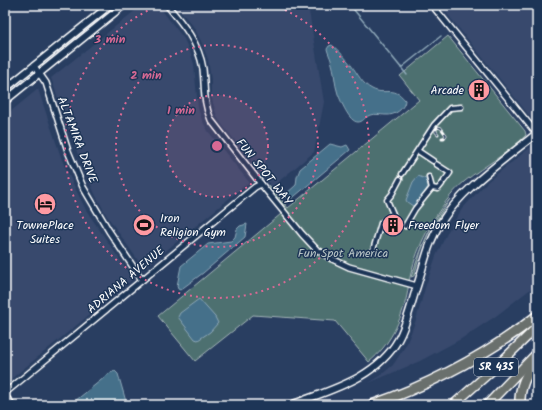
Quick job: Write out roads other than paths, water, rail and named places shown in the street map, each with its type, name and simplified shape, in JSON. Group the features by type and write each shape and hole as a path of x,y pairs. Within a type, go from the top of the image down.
{"highway":[{"path":"372,405 415,389 462,365 508,337 537,316"},
{"path":"520,405 523,382 537,360"}],"main road":[{"name":"SR 435","path":"453,405 492,371 537,328"},
{"name":"SR 435","path":"487,405 537,353"}],"street":[{"path":"5,89 110,5"},
{"path":"5,101 124,5"},
{"name":"FUN SPOT WAY","path":"167,5 192,37 198,50 203,69 206,109 210,120 309,242 325,255 349,267 417,286"},
{"path":"291,405 357,379 392,350 403,330 426,253 440,224 458,199 537,134 432,5"},
{"name":"ALTAMIRA DRIVE","path":"34,66 46,83 68,151 83,187 109,231 142,280"},
{"path":"402,174 418,151 431,128 450,108 461,107"},
{"path":"418,151 450,173 438,189 432,188"},
{"path":"429,177 432,188"},
{"path":"373,250 381,223 393,214 387,200 400,179"},
{"name":"ADRIANA AVENUE","path":"5,393 255,186 261,184"},
{"path":"405,226 415,209 432,188"},
{"path":"5,397 12,405"}],"waterway":[{"path":"350,5 407,75"},
{"path":"401,68 441,36"}],"railway":[{"path":"438,134 436,132 438,127 441,128 446,135 442,138"}],"place":[{"name":"Arcade","path":"479,90"},
{"name":"TownePlace Suites","path":"45,204"},
{"name":"Iron Religion Gym","path":"144,225"},
{"name":"Freedom Flyer","path":"393,225"}],"park label":[{"name":"Fun Spot America","path":"343,253"}]}
